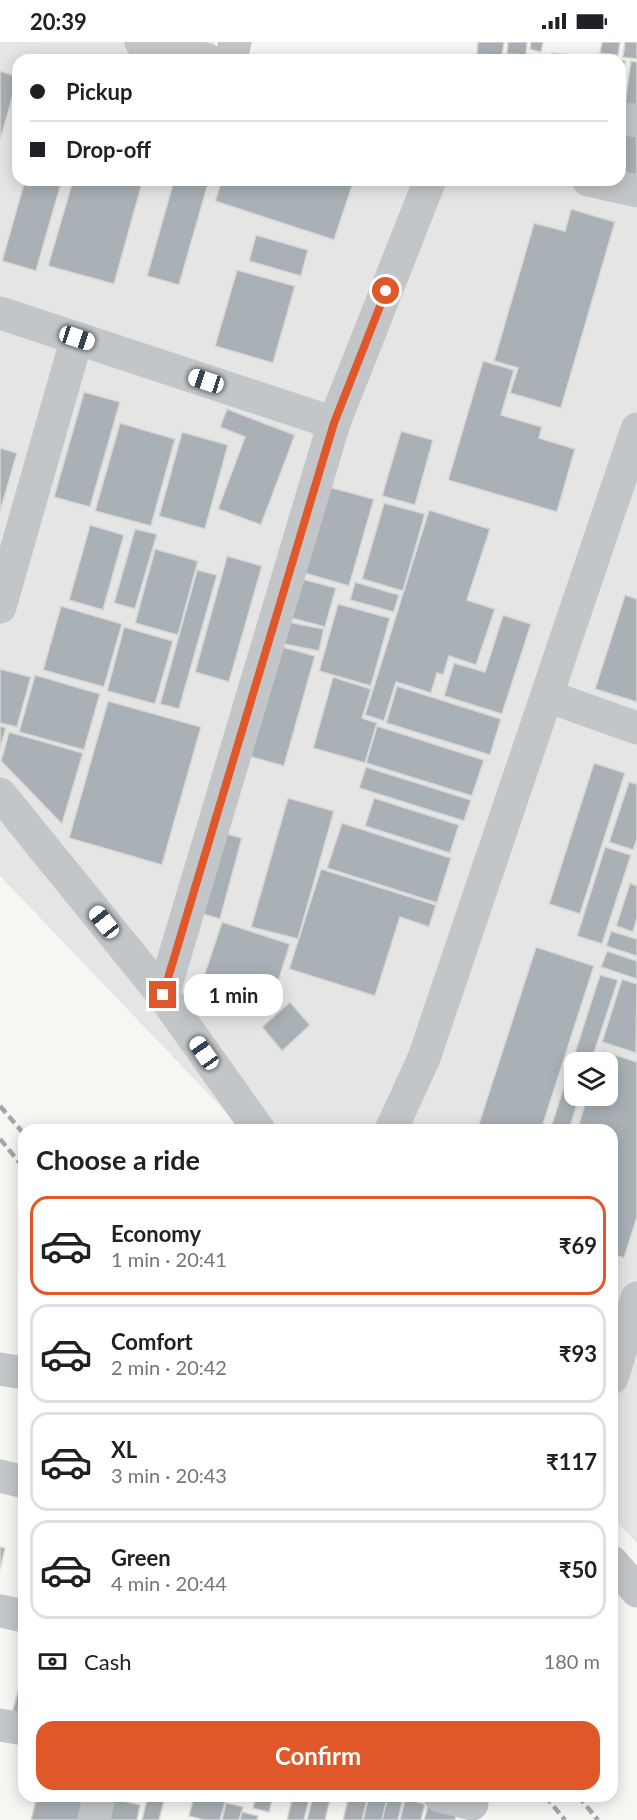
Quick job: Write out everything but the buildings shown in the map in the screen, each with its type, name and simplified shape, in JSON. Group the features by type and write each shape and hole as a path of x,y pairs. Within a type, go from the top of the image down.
{"street":[{"path":"141,42 186,54"},
{"path":"163,995 334,423 428,186"},
{"path":"615,186 637,191"},
{"path":"0,312 334,423"},
{"path":"0,607 77,338"},
{"path":"394,1124 424,1058 637,429"},
{"path":"547,696 637,728"},
{"path":"0,794 163,995 255,1124"},
{"path":"621,1377 637,1298"},
{"path":"0,1369 18,1372"},
{"path":"0,1476 18,1480"},
{"path":"618,1569 637,1591"},
{"path":"0,1611 18,1615"},
{"path":"0,1725 18,1728"},
{"path":"94,1820 98,1802"},
{"path":"463,1802 471,1804"}],"shaded area":[{"path":"0,42 215,42 212,54 12,54 12,186 586,186 637,199 637,1543 618,1523 618,1124 237,1124 0,876"}],"railway":[{"path":"0,1106 18,1127"},
{"path":"0,1139 18,1161"},
{"path":"550,1802 565,1820"},
{"path":"583,1802 598,1820"}],"route":[{"path":"163,995 334,423 386,291"}]}
